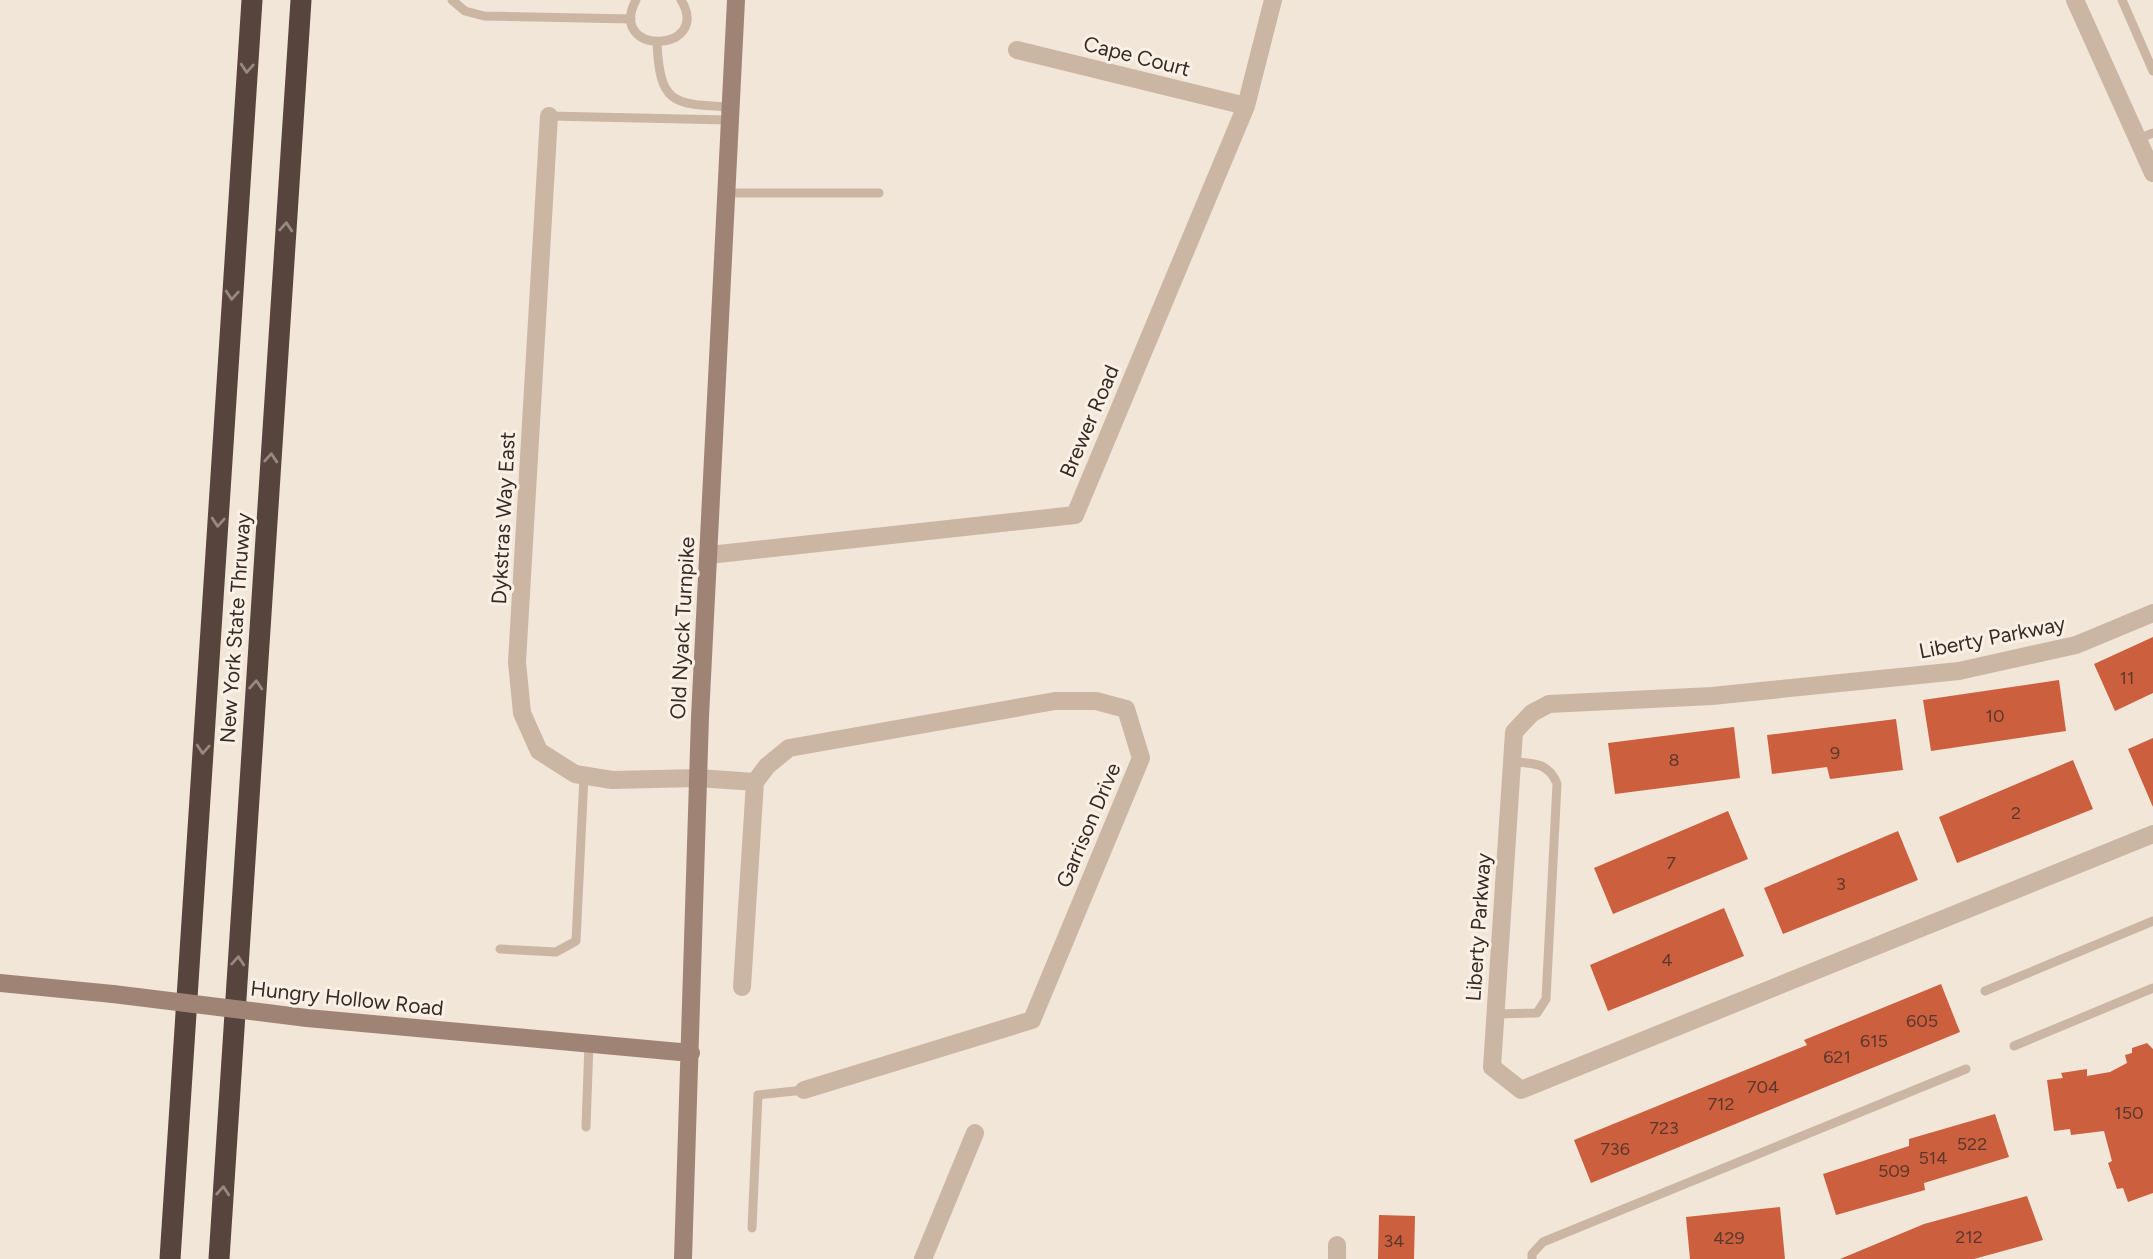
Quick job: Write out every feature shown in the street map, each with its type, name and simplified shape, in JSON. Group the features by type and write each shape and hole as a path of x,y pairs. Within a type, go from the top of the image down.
{"highway":[{"name":"New York State Thruway","path":"170,1259 252,0"},
{"name":"New York State Thruway","path":"219,1259 301,0"}],"street":[{"name":"Old Nyack Turnpike","path":"683,1259 698,778 736,0"},
{"name":"Brewer Road","path":"709,555 1075,515 1246,106 1273,0"},
{"path":"2076,0 2145,136 2153,173"},
{"name":"Cape Court","path":"1017,50 1246,106"},
{"name":"Dykstras Way East","path":"550,117 517,662 522,713 539,751 575,774 612,780 698,778"},
{"name":"Liberty Parkway","path":"2153,613 2076,645 1959,671 1712,696 1549,704 1532,713 1514,732 1492,1067 1521,1090 2153,834"},
{"name":"Garrison Drive","path":"755,782 767,766 789,748 1055,701 1096,701 1126,709 1140,758 1032,1020 804,1090"},
{"path":"698,778 755,782 742,987"},
{"name":"Hungry Hollow Road","path":"0,983 307,1018 691,1053"},
{"path":"923,1259 975,1133"}],"lane":[{"path":"452,0 465,11 484,16 631,19"},
{"path":"636,0 631,19 640,36 657,43 666,42 681,32 686,14 681,0"},
{"path":"2122,0 2153,71"},
{"path":"657,43 663,86 673,99 729,113"},
{"path":"550,117 729,113"},
{"path":"725,193 879,193"},
{"path":"1495,1014 1537,1013 1546,999 1557,784 1554,775 1540,764 1511,762"},
{"path":"500,949 556,952 576,941 584,776"},
{"path":"1985,991 2153,921"},
{"path":"2014,1046 2153,988"},
{"path":"586,1127 589,1044"},
{"path":"1532,1259 1532,1254 1543,1242 1966,1069"},
{"path":"752,1228 758,1095 804,1090"}],"building":[{"path":"2153,637 2153,693 2115,711 2094,664"},
{"path":"2059,680 2066,731 1931,751 1923,700"},
{"path":"1896,719 1903,770 1830,779 1827,767 1772,774 1767,735"},
{"path":"1734,727 1740,778 1615,794 1608,743"},
{"path":"2153,738 2153,807 2128,749"},
{"path":"2073,760 2093,809 1957,863 1939,817"},
{"path":"1728,811 1748,859 1613,914 1594,868"},
{"path":"1898,831 1918,880 1783,934 1764,888"},
{"path":"1724,908 1744,956 1608,1011 1590,965"},
{"path":"1941,984 1960,1032 1591,1183 1574,1140 1807,1045 1804,1040"},
{"path":"2147,1043 2153,1049 2153,1193 2128,1202 2123,1188 2117,1189 2108,1163 2112,1161 2104,1131 2071,1135 2070,1129 2054,1131 2047,1080 2063,1078 2061,1073 2087,1069 2087,1076 2110,1072 2127,1063 2125,1055 2132,1053 2132,1048"},
{"path":"1995,1114 2009,1157 1924,1183 1925,1190 1836,1215 1823,1174 1909,1146 1909,1139"},
{"path":"2027,1196 2043,1240 1974,1259 1840,1259 1924,1224"},
{"path":"1780,1207 1785,1259 1690,1259 1686,1217"},
{"path":"1379,1215 1415,1216 1414,1259 1378,1259"}]}
